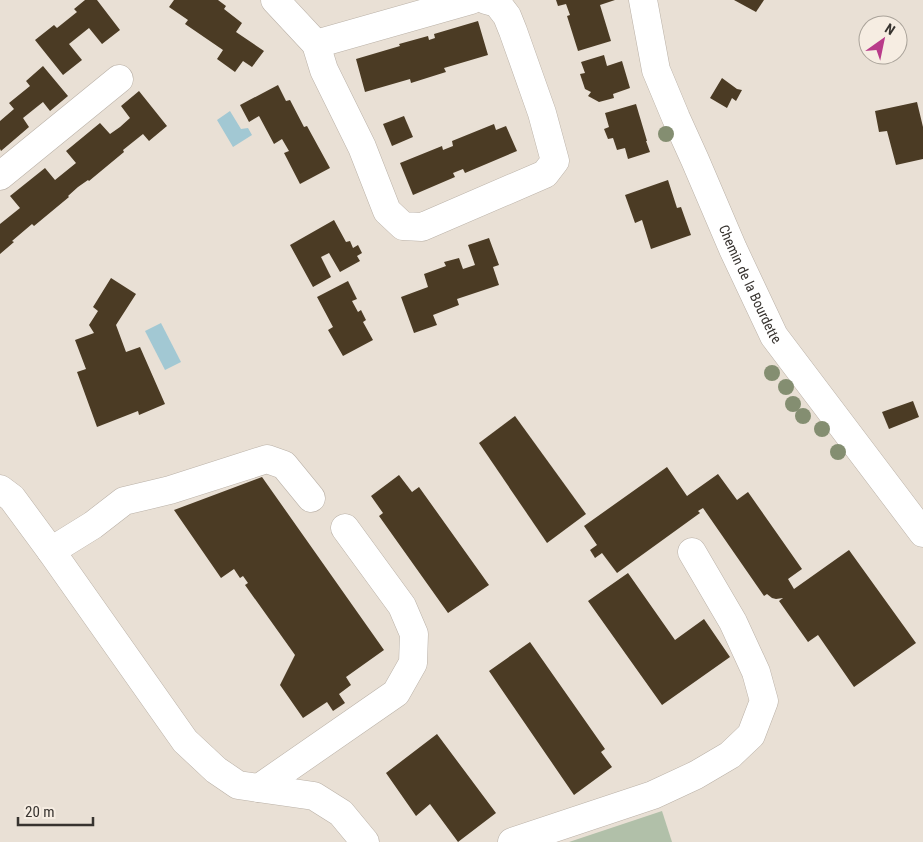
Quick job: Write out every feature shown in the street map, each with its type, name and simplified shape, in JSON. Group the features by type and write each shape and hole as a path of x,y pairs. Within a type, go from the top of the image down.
{"street":[{"path":"275,0 316,44 324,70 362,146 387,211 403,226 422,227 545,174 555,161 542,113 514,31 496,3 486,0"},
{"path":"316,44 471,0"},
{"name":"Chemin de la Bourdette","path":"643,0 656,70 733,249 774,336 923,533"},
{"path":"0,176 119,80"},
{"path":"51,551 93,525 124,501 170,490 267,459 284,466 311,498"},
{"path":"0,489 12,498 51,551 184,741 216,770 238,785 314,796 341,813 365,842"},
{"path":"259,788 396,694 413,663 414,634 402,606 345,528"},
{"path":"512,842 662,791 696,775 730,755 751,735 764,701 756,672 733,622 692,552"}],"green space":[{"path":"662,811 672,842 569,842"}],"water":[{"path":"230,111 241,129 248,128 252,135 233,147 217,120"},
{"path":"161,323 181,362 165,370 145,331"}],"building":[{"path":"85,0 97,0 120,30 102,44 89,28 69,44 82,60 63,75 35,40 54,25 57,28 77,12 74,9"},
{"path":"174,0 218,0 226,6 224,9 242,23 236,32 264,51 252,67 243,61 235,72 217,59 223,50 185,24 188,20 169,7"},
{"path":"556,0 615,0 600,5 611,41 578,51 567,16 570,15 566,4 558,6"},
{"path":"734,0 764,0 756,12"},
{"path":"478,21 488,55 444,68 446,72 411,83 410,79 365,92 356,59 428,36 429,40 435,38 434,34"},
{"path":"604,55 607,66 622,61 630,88 613,94 614,98 599,102 588,96 591,92 585,89 580,74 585,73 581,62"},
{"path":"43,66 68,96 50,111 43,102 23,118 29,127 1,151 0,121 14,109 9,103 30,86 26,81"},
{"path":"722,78 737,89 742,90 736,101 732,98 727,108 710,98"},
{"path":"278,85 286,101 290,100 304,127 307,126 330,168 300,184 284,153 289,151 282,139 274,144 259,116 249,122 240,105"},
{"path":"139,91 167,126 149,141 143,134 123,150 124,152 89,181 78,187 69,197 34,226 32,224 0,254 0,224 20,208 10,196 45,168 55,180 76,163 66,151 100,123 110,134 120,127 130,118 121,106"},
{"path":"917,102 923,127 923,159 896,165 887,131 879,132 875,111"},
{"path":"636,104 650,152 628,159 625,148 617,150 613,138 608,139 604,129 609,127 605,113"},
{"path":"404,116 413,137 392,146 383,124"},
{"path":"494,124 496,130 506,126 517,151 465,173 463,169 453,173 455,177 413,195 400,163 442,146 443,150 453,146 452,141"},
{"path":"668,180 677,208 681,207 691,235 651,249 642,220 635,223 625,195"},
{"path":"334,220 346,242 350,241 353,248 358,245 362,253 357,256 360,261 340,272 329,253 321,257 331,277 313,287 290,245"},
{"path":"489,238 499,265 493,267 499,285 457,299 459,305 433,315 437,325 414,333 401,297 428,287 424,274 446,266 444,262 459,258 463,269 475,265 468,245"},
{"path":"111,278 136,294 116,325 126,352 140,347 165,404 139,415 138,411 97,427 77,372 86,369 75,340 94,333 89,325 98,311 93,307"},
{"path":"348,281 357,299 352,301 358,312 361,310 366,320 363,322 373,340 343,356 328,330 333,327 317,297"},
{"path":"913,401 919,417 889,429 882,412"},
{"path":"515,416 586,514 547,543 479,443"},
{"path":"667,467 687,496 718,474 737,500 748,492 802,569 788,579 794,589 849,550 916,643 854,687 818,635 808,642 779,601 783,598 772,598 767,594 764,596 703,508 698,511 700,513 617,573 602,553 595,558 590,550 597,545 584,526"},
{"path":"399,475 412,492 419,487 489,585 448,613 379,516 383,513 371,496"},
{"path":"262,477 384,650 346,677 351,685 339,694 345,703 333,711 327,702 303,718 280,685 295,655 245,585 248,583 243,576 240,578 234,569 221,578 174,510"},
{"path":"628,573 675,640 704,619 730,657 662,705 588,601"},
{"path":"530,642 605,749 601,752 612,767 574,795 489,671"},
{"path":"437,734 496,813 458,842 430,804 416,816 386,773"}]}
